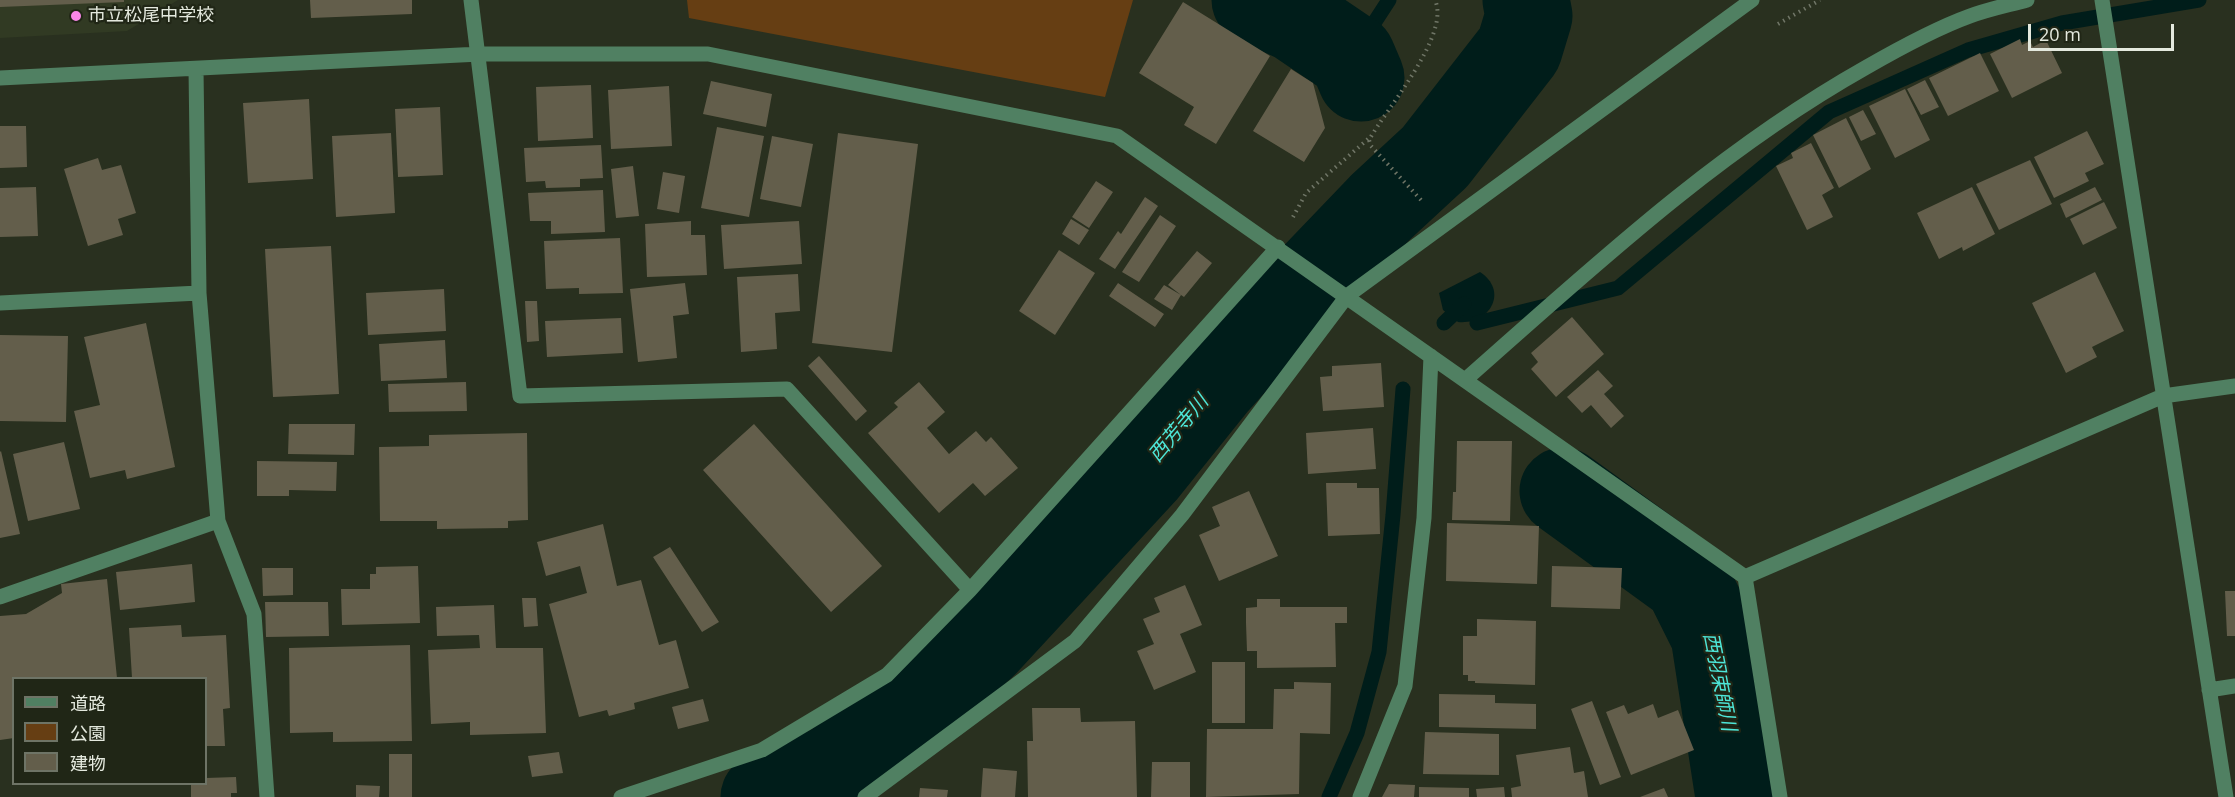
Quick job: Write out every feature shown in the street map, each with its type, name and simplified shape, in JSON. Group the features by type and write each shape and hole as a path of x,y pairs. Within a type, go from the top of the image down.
{"street":[{"path":"471,0 480,54 520,396 787,389 970,590"},
{"path":"865,797 1075,641 1182,515 1347,296 1752,0"},
{"path":"1465,380 1645,221 1736,149 1821,93 1896,51 1970,16 2027,0"},
{"path":"2102,0 2226,797"},
{"path":"0,78 480,54 708,54 1117,136 1746,577 1780,797"},
{"path":"196,69 199,293 218,522 254,614 267,797"},
{"path":"621,797 762,750 887,675 970,590 1278,247"},
{"path":"0,303 199,293"},
{"path":"1360,797 1405,687 1424,518 1431,357"},
{"path":"1746,577 2163,396 2235,386"},
{"path":"0,597 218,522"},
{"path":"2209,690 2235,686"}],"path":[{"path":"1278,247 1306,193 1370,138 1432,39 1437,17 1435,0"},
{"path":"1370,138 1370,145 1421,200"}],"shaded area":[{"name":"市立松尾中学校","path":"0,0 178,0 127,31 0,38"}],"green space":[{"path":"687,0 1133,0 1105,97 689,18"}],"water":[{"path":"1480,272 1489,280 1493,288 1492,305 1487,313 1479,318 1458,322 1443,310 1439,293"}],"building":[{"path":"0,0 124,0 124,2 0,7"},
{"path":"310,0 412,0 412,14 311,18"},
{"path":"1183,2 1270,56 1216,144 1184,125 1194,107 1139,73"},
{"path":"2020,39 2022,45 2030,41 2033,47 2046,40 2062,73 2012,98 1990,54"},
{"path":"1980,53 1999,91 1948,116 1929,78"},
{"path":"1291,69 1313,83 1325,128 1304,162 1253,131"},
{"path":"1925,80 1939,107 1921,115 1907,89"},
{"path":"711,81 772,94 766,127 703,114"},
{"path":"591,85 593,138 538,141 536,87"},
{"path":"669,86 672,146 611,149 608,90"},
{"path":"1905,89 1930,140 1895,158 1869,106"},
{"path":"309,99 313,179 248,183 243,103"},
{"path":"440,107 443,175 398,177 395,109"},
{"path":"1863,110 1876,134 1861,141 1849,117"},
{"path":"1846,118 1871,169 1839,188 1813,135"},
{"path":"0,126 26,126 27,167 0,168"},
{"path":"717,127 764,136 749,217 701,208"},
{"path":"2087,131 2104,164 2085,173 2089,181 2054,198 2034,157"},
{"path":"391,133 395,213 336,217 332,136"},
{"path":"838,133 918,144 892,352 812,343"},
{"path":"772,136 813,144 801,207 760,199"},
{"path":"1811,143 1834,188 1822,195 1833,217 1807,230 1776,166 1793,158 1791,153"},
{"path":"601,145 603,178 580,179 580,187 546,188 545,181 526,182 524,148"},
{"path":"98,158 102,170 121,165 136,213 118,219 123,235 88,246 64,169"},
{"path":"2030,160 2052,204 1999,230 1976,184"},
{"path":"633,166 639,216 616,218 611,169"},
{"path":"663,172 685,176 679,213 657,209"},
{"path":"1096,181 1113,192 1089,228 1072,217"},
{"path":"36,187 38,236 0,237 0,188"},
{"path":"1972,187 1995,234 1963,251 1962,247 1939,259 1917,213"},
{"path":"2095,187 2102,200 2066,218 2060,204"},
{"path":"603,190 605,232 551,234 551,221 530,221 528,193"},
{"path":"1145,197 1158,206 1115,269 1099,259 1118,231 1121,234"},
{"path":"2104,202 2117,228 2083,245 2070,219"},
{"path":"1160,215 1176,226 1139,282 1122,272"},
{"path":"1071,219 1089,230 1079,245 1062,234"},
{"path":"691,221 691,235 705,235 707,275 647,277 645,224"},
{"path":"799,221 802,264 724,269 721,225"},
{"path":"620,238 623,293 579,294 579,288 546,289 544,241"},
{"path":"331,246 339,394 273,397 265,249"},
{"path":"1059,250 1095,273 1055,335 1019,311"},
{"path":"1197,251 1212,263 1184,297 1168,285"},
{"path":"2095,272 2124,331 2092,347 2097,357 2066,373 2032,303"},
{"path":"798,274 800,311 775,313 777,349 741,352 737,277"},
{"path":"685,283 689,314 673,316 677,358 638,362 630,289"},
{"path":"1118,283 1164,314 1155,327 1109,296"},
{"path":"1164,285 1181,295 1172,310 1154,299"},
{"path":"444,289 446,331 368,335 366,293"},
{"path":"525,301 537,301 539,341 527,342"},
{"path":"1572,317 1604,354 1556,397 1531,369 1538,362 1531,353"},
{"path":"621,318 623,353 547,357 545,321"},
{"path":"146,323 175,467 127,479 125,470 90,478 74,411 100,405 84,337"},
{"path":"0,335 68,336 66,422 0,421"},
{"path":"445,340 447,378 381,381 379,344"},
{"path":"819,356 867,411 856,421 808,366"},
{"path":"1381,363 1384,407 1323,411 1320,377 1332,376 1332,366"},
{"path":"1598,370 1613,386 1604,394 1624,416 1611,428 1591,405 1582,413 1567,397"},
{"path":"466,382 467,411 389,412 388,384"},
{"path":"919,382 945,412 927,428 949,454 976,431 986,442 991,437 1018,468 985,496 973,483 939,513 868,433 898,407 894,403"},
{"path":"289,424 355,424 354,455 288,454"},
{"path":"754,424 882,566 831,612 703,470"},
{"path":"1373,428 1376,469 1308,474 1306,433"},
{"path":"527,433 528,520 508,521 508,528 437,529 437,521 380,521 379,447 429,446 429,435"},
{"path":"1457,441 1512,441 1510,521 1452,520 1453,492 1456,492"},
{"path":"64,442 80,509 28,521 13,454"},
{"path":"0,452 20,534 0,538"},
{"path":"257,461 337,462 336,491 289,490 289,496 257,496"},
{"path":"1326,483 1357,483 1357,488 1379,488 1380,534 1328,536"},
{"path":"1249,491 1278,556 1219,581 1199,535 1220,526 1212,507"},
{"path":"1447,523 1539,526 1537,584 1446,581"},
{"path":"603,524 617,586 641,580 659,645 676,640 689,688 634,703 635,709 609,716 607,710 579,717 549,604 587,593 580,566 546,576 537,542"},
{"path":"670,547 719,622 702,632 653,557"},
{"path":"192,564 195,602 120,610 116,572"},
{"path":"418,566 420,623 342,625 341,589 370,589 370,574 376,574 376,567"},
{"path":"1552,566 1622,568 1620,609 1551,607"},
{"path":"262,568 293,568 293,595 263,596"},
{"path":"107,579 117,677 12,677 12,738 0,740 0,616 26,614 62,593 61,584"},
{"path":"1185,585 1202,625 1180,634 1196,672 1154,690 1137,651 1154,644 1143,619 1160,612 1154,598"},
{"path":"2225,591 2235,591 2235,636 2227,636"},
{"path":"522,598 536,598 538,626 524,627"},
{"path":"1257,599 1280,599 1280,607 1347,607 1347,623 1335,623 1336,667 1257,668 1257,651 1247,651 1246,608 1257,607"},
{"path":"265,602 328,602 329,636 266,637"},
{"path":"494,605 496,648 543,648 546,733 470,735 470,722 431,724 428,650 480,648 479,635 437,636 436,607"},
{"path":"1477,619 1536,621 1535,685 1468,681 1468,675 1463,675 1463,636 1477,636"},
{"path":"181,625 182,637 226,635 230,708 223,709 225,746 207,746 207,677 132,677 129,628"},
{"path":"410,645 412,741 333,742 333,732 290,733 289,648"},
{"path":"1212,662 1245,662 1245,723 1212,723"},
{"path":"1294,682 1331,683 1330,734 1300,733 1299,794 1206,797 1207,729 1273,729 1274,689 1294,689"},
{"path":"1439,694 1495,695 1495,703 1536,704 1536,729 1439,727"},
{"path":"703,699 709,721 678,729 672,707"},
{"path":"1592,701 1621,777 1600,785 1571,709"},
{"path":"1653,704 1658,718 1678,710 1694,750 1631,775 1606,712 1624,705 1628,714"},
{"path":"1032,708 1080,708 1081,722 1135,721 1137,797 1028,797 1027,741 1033,741"},
{"path":"1425,732 1499,734 1499,775 1423,774"},
{"path":"1570,747 1574,773 1584,771 1588,797 1512,797 1511,788 1521,786 1516,755"},
{"path":"559,752 563,773 532,777 528,756"},
{"path":"389,754 412,754 412,797 389,797"},
{"path":"1152,762 1190,762 1190,797 1151,797"},
{"path":"983,768 1017,771 1015,797 981,797"},
{"path":"236,777 237,793 231,793 231,797 191,797 191,785 207,785 207,778"},
{"path":"1389,784 1415,785 1414,797 1382,797"},
{"path":"356,785 380,786 379,797 356,797"},
{"path":"1419,787 1469,788 1469,797 1419,797"},
{"path":"1504,787 1505,797 1477,797 1476,789"},
{"path":"920,788 948,790 947,797 919,797"},
{"path":"1664,788 1668,797 1640,797"}],"waterway":[{"path":"1255,0 1296,19 1352,57 1361,78"},
{"path":"1352,57 1389,0"},
{"name":"西芳寺川","path":"764,797 832,768 918,707 986,642 1144,471 1214,384 1265,328 1381,207 1435,157 1519,49 1529,16 1526,0"},
{"path":"1477,323 1618,288 1829,112 1968,50 2062,23 2199,0"},
{"path":"1444,323 1464,304"},
{"path":"1329,797 1357,733 1379,652 1403,389"},
{"name":"西羽束師川","path":"1563,491 1687,581 1714,635 1739,797"}],"place":[{"name":"市立松尾中学校","path":"76,16"}]}
